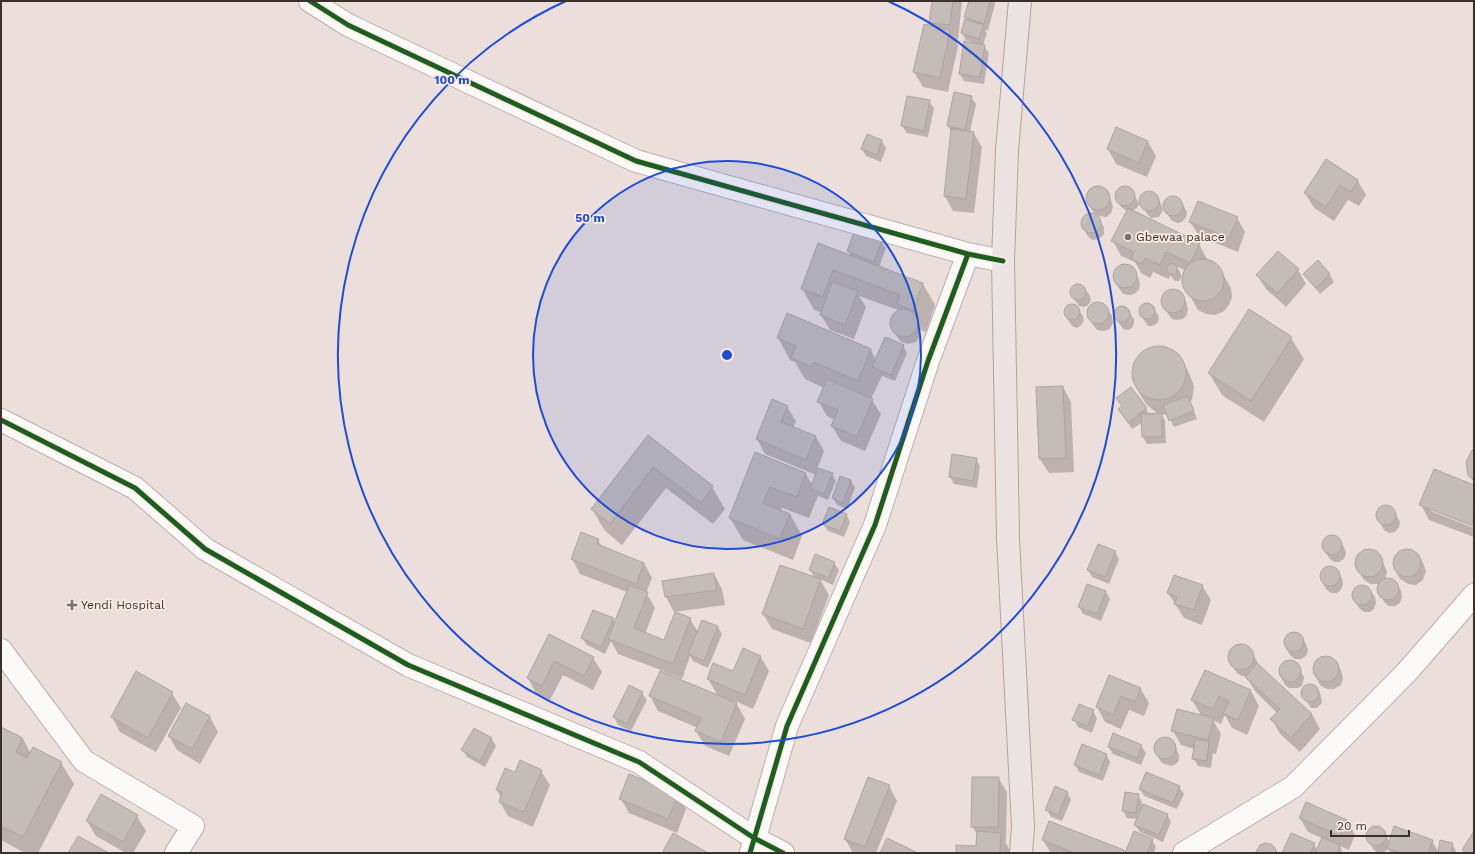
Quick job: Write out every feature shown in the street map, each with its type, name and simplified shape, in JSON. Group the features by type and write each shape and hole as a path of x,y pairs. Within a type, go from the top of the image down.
{"main road":[{"path":"1020,1 1007,150 1003,261 1008,538 1023,827 1021,853"}],"street":[{"path":"310,1 348,25 636,161 968,254 1003,261"},
{"path":"752,846 787,726 875,525 928,361 968,254"},
{"path":"1,420 135,488 206,549 408,664 639,762 752,846 783,853"},
{"path":"1184,853 1293,787 1407,672 1474,595"},
{"path":"1,650 84,761 193,826 176,853"}],"building":[{"path":"932,1 953,1 950,25 929,23"},
{"path":"969,1 990,1 984,24 964,17"},
{"path":"965,19 984,25 979,39 961,33"},
{"path":"924,24 950,30 940,78 913,72"},
{"path":"964,41 985,45 980,77 959,74"},
{"path":"954,92 972,96 965,130 947,126"},
{"path":"907,96 930,100 924,131 901,126"},
{"path":"1116,127 1148,141 1139,163 1107,149"},
{"path":"951,129 974,132 966,199 944,196"},
{"path":"867,134 882,140 877,155 861,149"},
{"path":"1326,159 1358,180 1351,192 1340,185 1326,207 1304,193"},
{"path":"1098,186 1106,190 1110,198 1106,206 1098,210 1090,206 1086,198 1090,190"},
{"path":"1125,186 1132,189 1135,196 1132,203 1125,206 1118,203 1115,196 1118,189"},
{"path":"1149,191 1156,194 1159,201 1156,208 1149,211 1142,208 1139,201 1142,194"},
{"path":"1173,196 1180,199 1183,206 1180,213 1173,216 1166,213 1163,206 1166,199"},
{"path":"1198,201 1238,217 1229,238 1189,222"},
{"path":"1128,208 1200,243 1190,263 1166,252 1160,265 1145,258 1142,264 1131,259 1134,252 1111,241"},
{"path":"1091,213 1098,216 1101,223 1098,230 1091,233 1084,230 1081,223 1084,216"},
{"path":"855,230 882,240 874,262 847,251"},
{"path":"818,243 923,283 913,311 897,304 900,295 833,270 823,297 801,289"},
{"path":"1278,251 1299,269 1277,293 1256,275"},
{"path":"1203,259 1218,265 1224,280 1218,295 1203,301 1188,295 1182,280 1188,265"},
{"path":"1318,260 1330,274 1316,288 1303,274"},
{"path":"1125,264 1130,265 1136,271 1136,281 1130,287 1125,288 1120,287 1114,281 1113,276 1114,271 1120,265"},
{"path":"1170,264 1174,264 1176,265 1176,273 1170,274 1167,271 1167,267"},
{"path":"832,282 858,291 845,325 820,315"},
{"path":"1075,284 1081,284 1086,289 1084,298 1081,300 1075,300 1070,295 1070,289"},
{"path":"1173,289 1178,290 1184,296 1184,306 1178,312 1173,313 1168,312 1162,306 1161,301 1162,296 1168,290"},
{"path":"1094,302 1102,302 1109,309 1109,317 1102,324 1094,324 1087,317 1087,309"},
{"path":"1144,303 1150,303 1155,308 1153,317 1150,319 1144,319 1139,314 1139,308"},
{"path":"1069,304 1075,304 1080,309 1078,318 1075,320 1069,320 1064,315 1064,309"},
{"path":"1119,306 1125,306 1130,311 1128,320 1125,322 1119,322 1114,317 1114,311"},
{"path":"904,309 914,313 918,323 914,333 904,337 894,333 890,323 894,313"},
{"path":"1249,309 1292,337 1251,401 1208,373"},
{"path":"787,313 871,349 858,381 814,362 812,367 791,358 796,346 777,338"},
{"path":"885,337 904,345 891,375 872,367"},
{"path":"1154,346 1164,346 1174,350 1182,358 1186,368 1186,378 1182,388 1174,396 1164,400 1154,400 1144,396 1136,388 1132,378 1132,368 1136,358 1144,350"},
{"path":"827,379 873,399 857,437 831,426 838,410 817,402"},
{"path":"1063,386 1066,458 1039,459 1036,387"},
{"path":"1131,387 1147,408 1128,423 1118,409 1122,406 1116,398"},
{"path":"1188,396 1194,411 1169,421 1163,405"},
{"path":"772,399 788,406 781,422 816,436 806,460 756,439"},
{"path":"1162,413 1162,437 1142,437 1141,414"},
{"path":"648,435 713,486 701,503 653,467 610,524 591,509"},
{"path":"1474,449 1474,481 1468,475 1466,462"},
{"path":"755,452 806,473 797,497 770,487 763,503 790,514 780,539 729,518"},
{"path":"952,454 977,458 973,481 949,477"},
{"path":"818,468 833,473 824,494 810,488"},
{"path":"1434,469 1474,485 1473,526 1419,505"},
{"path":"840,476 851,480 843,503 832,498"},
{"path":"1386,505 1393,508 1396,515 1393,522 1386,525 1379,522 1376,515 1379,508"},
{"path":"829,507 847,514 840,531 822,524"},
{"path":"581,532 599,539 597,544 644,563 636,584 571,559"},
{"path":"1332,535 1339,538 1342,545 1339,552 1332,555 1325,552 1322,545 1325,538"},
{"path":"1098,544 1116,551 1105,577 1087,570"},
{"path":"1369,549 1379,553 1383,563 1379,573 1369,577 1359,573 1355,563 1359,553"},
{"path":"1407,549 1413,550 1417,553 1420,557 1420,569 1417,573 1413,576 1407,577 1401,576 1397,573 1394,569 1393,563 1394,557 1397,553 1401,550"},
{"path":"815,554 835,562 829,578 809,570"},
{"path":"780,565 821,579 803,629 762,614"},
{"path":"1330,566 1337,569 1340,576 1337,583 1330,586 1323,583 1320,576 1323,569"},
{"path":"714,573 717,590 665,597 662,581"},
{"path":"1174,575 1203,585 1194,610 1174,604 1177,597 1167,593"},
{"path":"1388,578 1396,581 1399,589 1396,597 1388,600 1380,597 1377,589 1380,581"},
{"path":"1087,584 1106,591 1097,614 1078,607"},
{"path":"629,585 648,592 634,628 664,640 675,612 691,618 673,664 608,639"},
{"path":"1362,585 1369,588 1372,595 1369,602 1362,605 1355,602 1352,595 1355,588"},
{"path":"593,610 614,618 601,647 581,638"},
{"path":"702,620 718,626 704,661 688,654"},
{"path":"1294,632 1301,635 1304,642 1301,649 1294,652 1287,649 1284,642 1287,635"},
{"path":"549,634 594,657 584,676 554,661 542,686 527,678"},
{"path":"1241,644 1250,648 1254,657 1250,666 1241,670 1232,666 1228,657 1232,648"},
{"path":"743,648 761,656 745,695 707,679 713,663 733,671"},
{"path":"1326,656 1335,660 1339,669 1335,678 1326,682 1317,678 1313,669 1317,660"},
{"path":"1290,660 1298,663 1301,671 1298,679 1290,682 1282,679 1279,671 1282,663"},
{"path":"1257,663 1312,714 1291,738 1270,719 1280,709 1245,677"},
{"path":"1205,670 1251,690 1238,720 1223,714 1229,701 1219,696 1213,709 1191,700"},
{"path":"136,671 173,692 148,738 111,717"},
{"path":"660,671 737,703 721,742 695,731 701,718 649,696"},
{"path":"1109,675 1141,688 1135,702 1121,696 1113,715 1096,707"},
{"path":"1310,684 1316,687 1319,693 1316,699 1310,702 1304,699 1301,693 1304,687"},
{"path":"629,685 643,692 627,724 613,717"},
{"path":"186,703 210,716 192,749 168,736"},
{"path":"1079,704 1094,710 1088,726 1072,720"},
{"path":"1177,709 1214,718 1208,740 1171,731"},
{"path":"1,727 23,738 16,752 27,758 33,747 62,762 23,837 1,826"},
{"path":"474,728 492,738 480,761 461,750"},
{"path":"1113,733 1142,745 1137,758 1108,747"},
{"path":"1165,737 1173,740 1176,748 1173,756 1165,759 1157,756 1154,748 1157,740"},
{"path":"1195,740 1209,741 1207,761 1192,759"},
{"path":"1082,744 1107,754 1099,775 1074,765"},
{"path":"520,760 542,770 524,812 499,802 502,792 496,790 505,768 515,772"},
{"path":"1146,772 1180,786 1173,803 1139,789"},
{"path":"629,774 679,794 668,819 619,799"},
{"path":"868,777 890,785 865,847 844,839"},
{"path":"972,777 999,777 998,827 971,827"},
{"path":"1055,786 1068,792 1058,815 1045,810"},
{"path":"1125,792 1139,794 1136,813 1122,811"},
{"path":"101,794 138,815 123,842 86,821"},
{"path":"1306,802 1347,820 1340,836 1299,818"},
{"path":"1143,804 1168,814 1159,835 1134,825"},
{"path":"1049,821 1124,850 1123,853 1071,853 1072,852 1042,840"},
{"path":"1376,826 1383,829 1386,836 1383,843 1376,846 1369,843 1366,836 1369,829"},
{"path":"1394,826 1433,840 1428,853 1400,853 1387,848"},
{"path":"977,831 1001,833 1000,853 956,853 956,845 976,846"},
{"path":"1134,831 1153,839 1147,853 1125,853"},
{"path":"1474,831 1474,853 1467,853 1462,850"},
{"path":"673,833 708,853 662,853"},
{"path":"1291,833 1315,843 1310,853 1282,853"},
{"path":"78,836 109,853 68,853"},
{"path":"1322,837 1340,845 1337,853 1315,853"},
{"path":"887,838 918,853 880,853"},
{"path":"1440,840 1453,843 1451,853 1438,852"},
{"path":"1265,843 1271,844 1277,853 1255,853 1260,845"}],"cycle path":[{"path":"310,1 348,25 636,161 968,254 1003,261"},
{"path":"750,853 787,726 875,525 928,361 968,254"},
{"path":"1,420 135,488 205,549 408,665 639,762 754,838 783,853"}],"place":[{"name":"Gbewaa palace","path":"1128,237"},
{"name":"Yendi Hospital","path":"72,605"}]}
